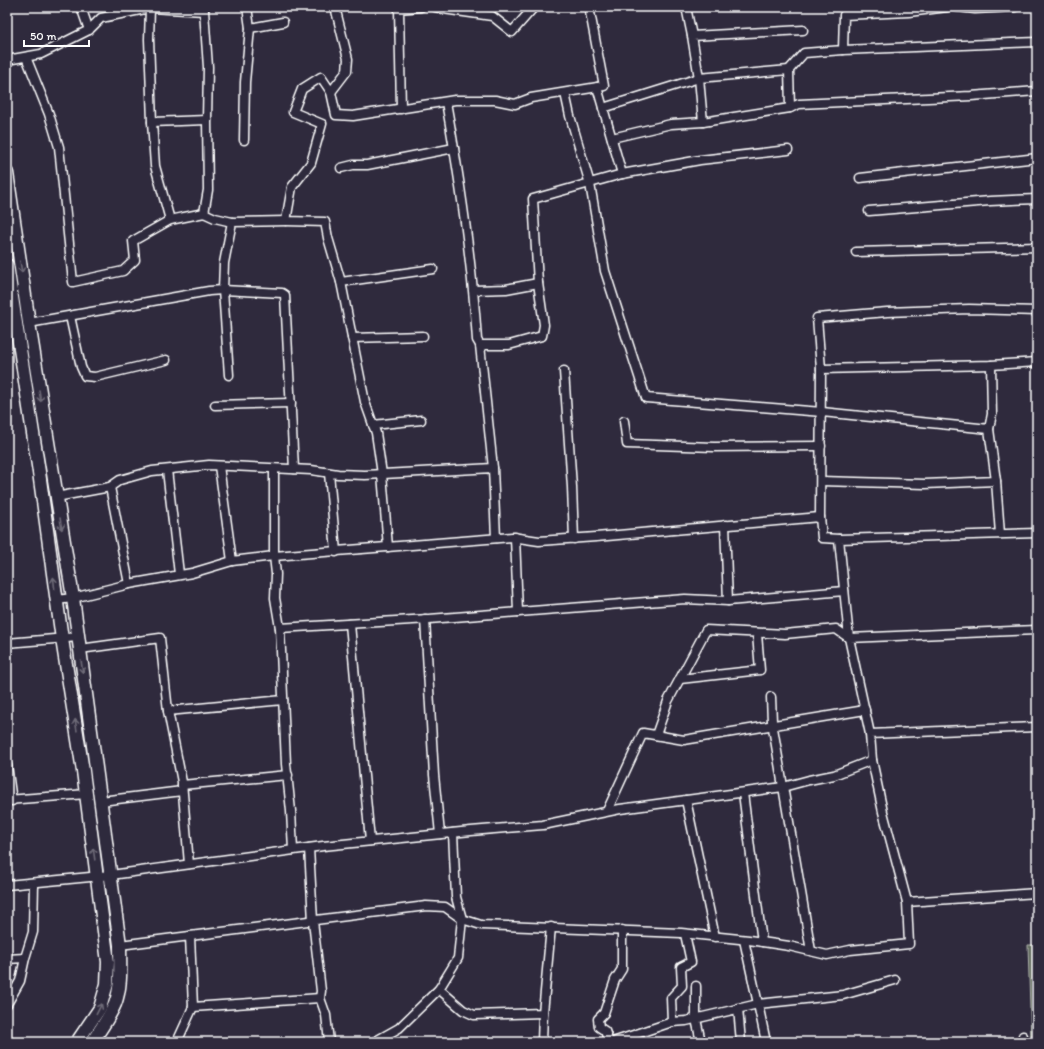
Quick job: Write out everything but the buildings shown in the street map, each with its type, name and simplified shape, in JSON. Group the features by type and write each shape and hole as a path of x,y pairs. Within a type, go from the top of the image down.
{"main road":[{"path":"7,173 8,189 79,643 120,946 119,986 117,997 114,1006 92,1042"},
{"path":"7,265 9,298 40,480 56,600 87,794 108,962 107,984 100,1008 77,1042"}],"street":[{"path":"81,7 89,30"},
{"path":"244,140 245,82 250,28 247,7"},
{"path":"331,92 347,71 348,59 335,7"},
{"path":"401,109 399,9 421,7"},
{"path":"435,7 492,16 512,32 534,7"},
{"path":"286,221 292,187 311,163 322,124 293,112 302,89 321,77 331,92 336,115 353,116 455,100 495,100 515,104 531,98 604,86 589,7"},
{"path":"686,7 699,78 703,122"},
{"path":"843,50 844,15 909,12 948,7"},
{"path":"957,7 975,10 1015,7"},
{"path":"150,8 149,40 155,166 170,220"},
{"path":"7,60 41,54 89,30 101,18 120,10 150,8 204,9 208,68 206,120 208,190 204,213"},
{"path":"250,28 282,22"},
{"path":"692,36 803,30"},
{"path":"790,108 789,70 804,53 1037,42"},
{"path":"26,57 49,114 59,147 73,282 123,271 135,260 133,242 170,220 204,213 215,218 232,222 325,222 328,238 341,282 365,402 376,433 382,474 388,547"},
{"path":"603,108 699,78 789,70"},
{"path":"597,87 622,174"},
{"path":"612,138 671,124 703,122 790,108 799,104 971,96 1037,91"},
{"path":"565,93 570,116 590,184 605,271 646,398 821,412 989,429"},
{"path":"446,102 474,290 477,340 480,345 493,468 496,538"},
{"path":"152,122 206,120"},
{"path":"341,168 353,164 367,166 454,148"},
{"path":"480,345 509,345 542,336 544,325 538,283 533,199 622,174 700,160 788,150"},
{"path":"860,178 1037,158"},
{"path":"869,211 990,201 1037,199"},
{"path":"229,375 223,290 224,263 232,222"},
{"path":"856,252 1037,247"},
{"path":"341,282 433,269"},
{"path":"474,290 506,288 538,283"},
{"path":"29,323 209,291 223,290 282,293 285,295 294,469"},
{"path":"9,298 25,298"},
{"path":"1037,311 962,309 887,312 817,318 821,369 820,517 822,538 839,540 1037,533"},
{"path":"70,316 81,367 85,376 95,377 166,360"},
{"path":"352,338 423,336"},
{"path":"821,369 991,365 1037,362"},
{"path":"991,365 992,414 989,429 996,481 1000,534"},
{"path":"564,371 574,539"},
{"path":"215,405 291,403"},
{"path":"373,425 421,420"},
{"path":"624,421 627,444 714,447 821,446"},
{"path":"56,497 110,487 120,480 152,471 209,466 294,469 365,475 493,468"},
{"path":"219,466 232,561"},
{"path":"274,468 275,598 280,628 283,700 293,850"},
{"path":"167,470 179,574"},
{"path":"329,473 336,552"},
{"path":"821,480 925,484 996,481"},
{"path":"110,487 129,584"},
{"path":"56,600 72,598 179,574 192,573 232,561 274,556 496,538 515,537 539,541 574,539 820,517"},
{"path":"725,525 728,601"},
{"path":"515,537 518,612"},
{"path":"120,946 426,906 445,908 462,920 481,925 622,930 685,934 762,942 827,955 850,950 909,944 907,902 883,812 872,760 870,734 849,638 839,540"},
{"path":"280,628 425,619 685,599 728,601 844,591"},
{"path":"425,619 434,775 440,834"},
{"path":"350,624 370,841"},
{"path":"656,735 668,701 706,630 757,634 785,634 836,629 849,638 1037,630"},
{"path":"680,679 760,670 757,634"},
{"path":"7,643 62,639 79,643 160,638 168,711 182,788 189,864"},
{"path":"771,698 772,722 774,726 811,951"},
{"path":"168,711 283,700"},
{"path":"607,812 643,732 684,740 865,710"},
{"path":"870,734 1037,728"},
{"path":"7,885 111,875 370,841 543,825 607,812 783,787 834,775 872,760"},
{"path":"7,765 10,800 87,794"},
{"path":"101,800 288,775"},
{"path":"743,793 762,942"},
{"path":"686,800 715,937"},
{"path":"374,1042 399,1028 439,989 458,958 462,920 456,898 453,833"},
{"path":"310,848 313,920 321,991 320,998 326,1015 329,1042"},
{"path":"7,1004 20,981 33,932 34,883"},
{"path":"907,902 1037,893"},
{"path":"542,1042 543,1013 551,928"},
{"path":"608,1042 605,1031 599,1027 598,1020 604,1013 616,980 622,969 622,930"},
{"path":"672,1022 671,998 682,986 681,967 691,962 685,934"},
{"path":"177,1042 193,1007 190,936"},
{"path":"744,940 766,1042"},
{"path":"7,959 25,958"},
{"path":"613,1042 672,1022 696,1019 758,1004 843,995 895,980"},
{"path":"696,986 696,1019 701,1042"},
{"path":"439,989 463,1010 474,1015 543,1013"},
{"path":"193,1007 320,998"},
{"path":"738,1008 741,1042"}],"green space":[{"path":"1028,945 1037,945 1037,1042 1031,1042"}]}
